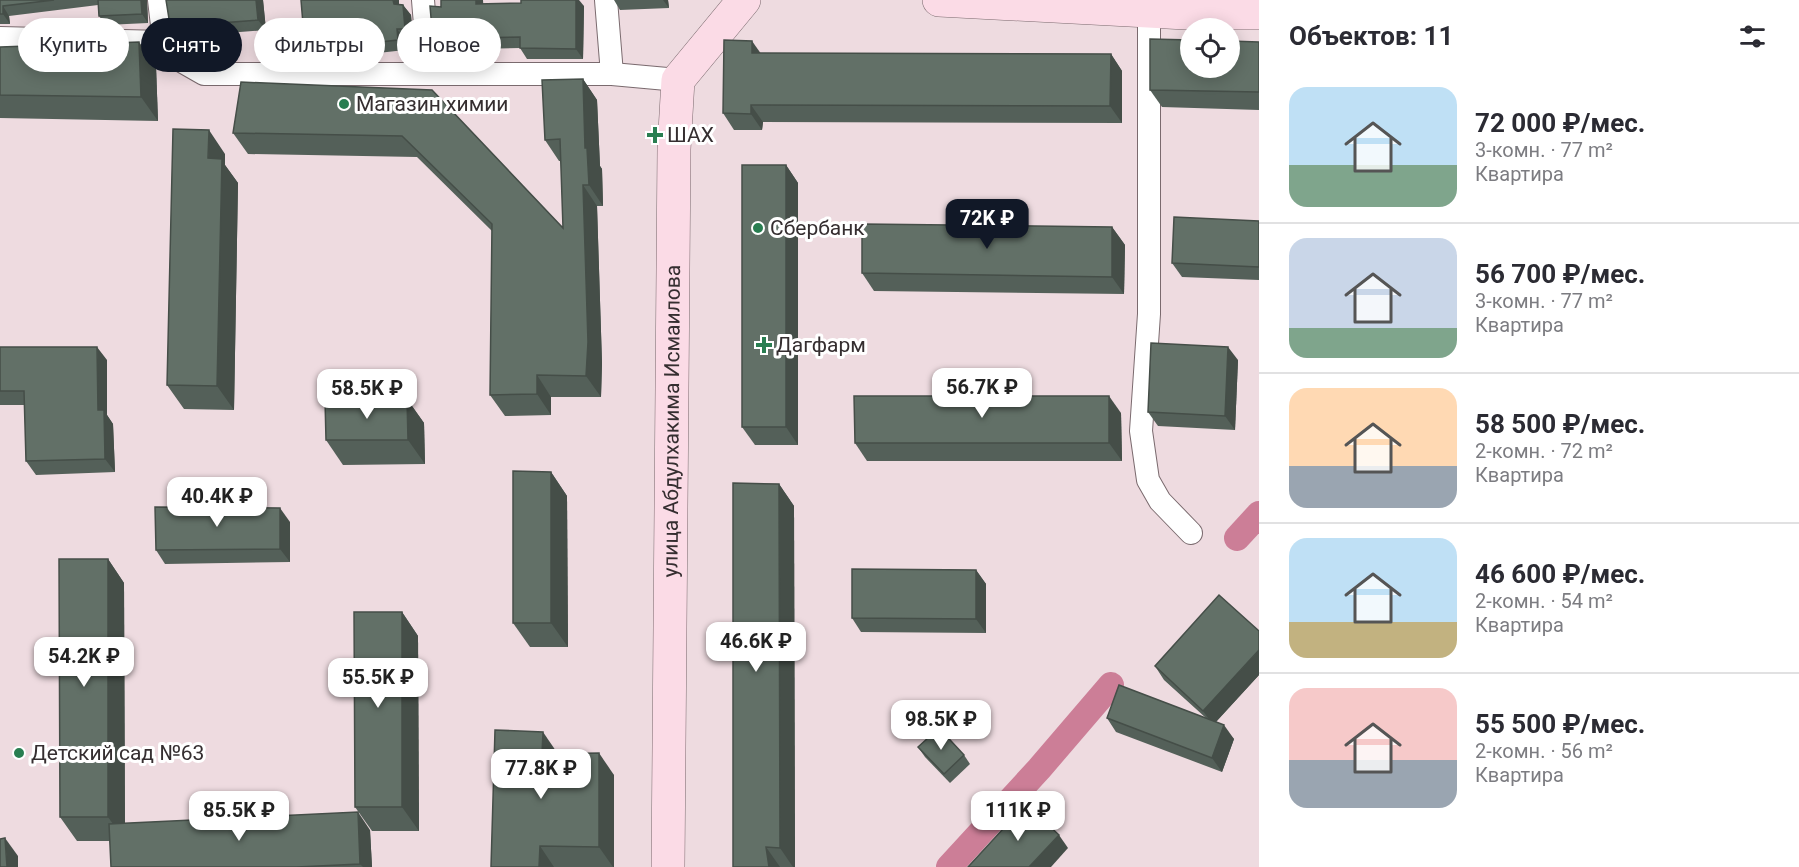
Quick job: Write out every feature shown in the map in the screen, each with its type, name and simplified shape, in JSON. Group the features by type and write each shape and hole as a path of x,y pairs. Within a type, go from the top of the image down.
{"main road":[{"path":"678,80 744,0"},
{"path":"939,0 1186,13 1259,13"},
{"name":"улица Абдулхакима Исмаилова","path":"668,867 674,149 678,80"}],"street":[{"path":"159,0 161,18"},
{"path":"423,0 429,74"},
{"path":"606,0 612,74"},
{"path":"1149,10 1149,314 1141,431 1148,480 1160,501 1191,533"},
{"path":"0,38 141,41"},
{"path":"200,72 204,74 612,74 678,80"}],"building":[{"path":"0,0 54,0 3,6 3,14 0,14"},
{"path":"98,0 141,0 142,14 99,16"},
{"path":"166,0 256,0 258,18 254,18 254,20 242,21 242,18 169,18"},
{"path":"301,0 393,0 394,4 403,5 404,18 397,18 397,40 385,41 385,18 302,18"},
{"path":"441,0 476,0 476,4 521,3 521,0 576,0 576,49 520,48 520,37 501,37 501,18 431,18 430,6 441,7"},
{"path":"1150,39 1180,40 1180,78 1240,78 1240,41 1259,42 1259,92 1150,90"},
{"path":"724,40 752,41 752,53 1111,54 1110,106 751,105 751,114 723,113"},
{"path":"129,42 139,42 141,97 0,95 0,47 18,46 18,72 129,72"},
{"path":"583,79 585,148 587,148 589,185 583,185 588,342 586,376 537,375 537,394 490,395 492,224 402,136 233,133 241,82 432,90 563,228 560,139 545,140 542,80"},
{"path":"173,129 209,130 208,158 222,159 217,386 167,385"},
{"path":"742,165 786,165 786,427 742,427"},
{"path":"1174,217 1259,221 1259,267 1172,263"},
{"path":"862,224 1112,227 1112,277 862,273"},
{"path":"1151,343 1228,347 1225,416 1148,412"},
{"path":"0,347 97,347 98,410 104,410 105,459 26,461 24,391 0,391"},
{"path":"854,396 1109,396 1109,443 855,443"},
{"path":"407,399 408,440 326,440 325,400"},
{"path":"513,471 551,472 551,623 513,623"},
{"path":"733,483 779,484 780,848 766,847 769,867 733,867"},
{"path":"155,507 280,508 280,549 156,550"},
{"path":"59,559 108,559 108,817 60,817"},
{"path":"852,569 976,570 976,619 852,618"},
{"path":"1219,595 1259,631 1259,650 1203,711 1155,666"},
{"path":"354,612 402,612 402,807 355,807"},
{"path":"1119,685 1224,725 1212,758 1107,718"},
{"path":"939,728 964,755 944,774 918,747"},
{"path":"495,730 543,732 542,754 599,753 599,847 540,846 539,867 491,867"},
{"path":"1026,804 1059,835 1029,867 968,867"},
{"path":"358,812 360,864 297,867 111,867 109,824"},
{"path":"5,838 7,867 0,867 0,839"}],"waterway":[{"path":"1237,538 1259,514"},
{"path":"949,867 1039,769 1111,685"}],"place":[{"name":"Магазин химии","path":"344,104"},
{"name":"ШАХ","path":"655,135"},
{"name":"Сбербанк","path":"758,228"},
{"name":"Дагфарм","path":"764,345"},
{"name":"Детский сад №63","path":"19,753"}]}
